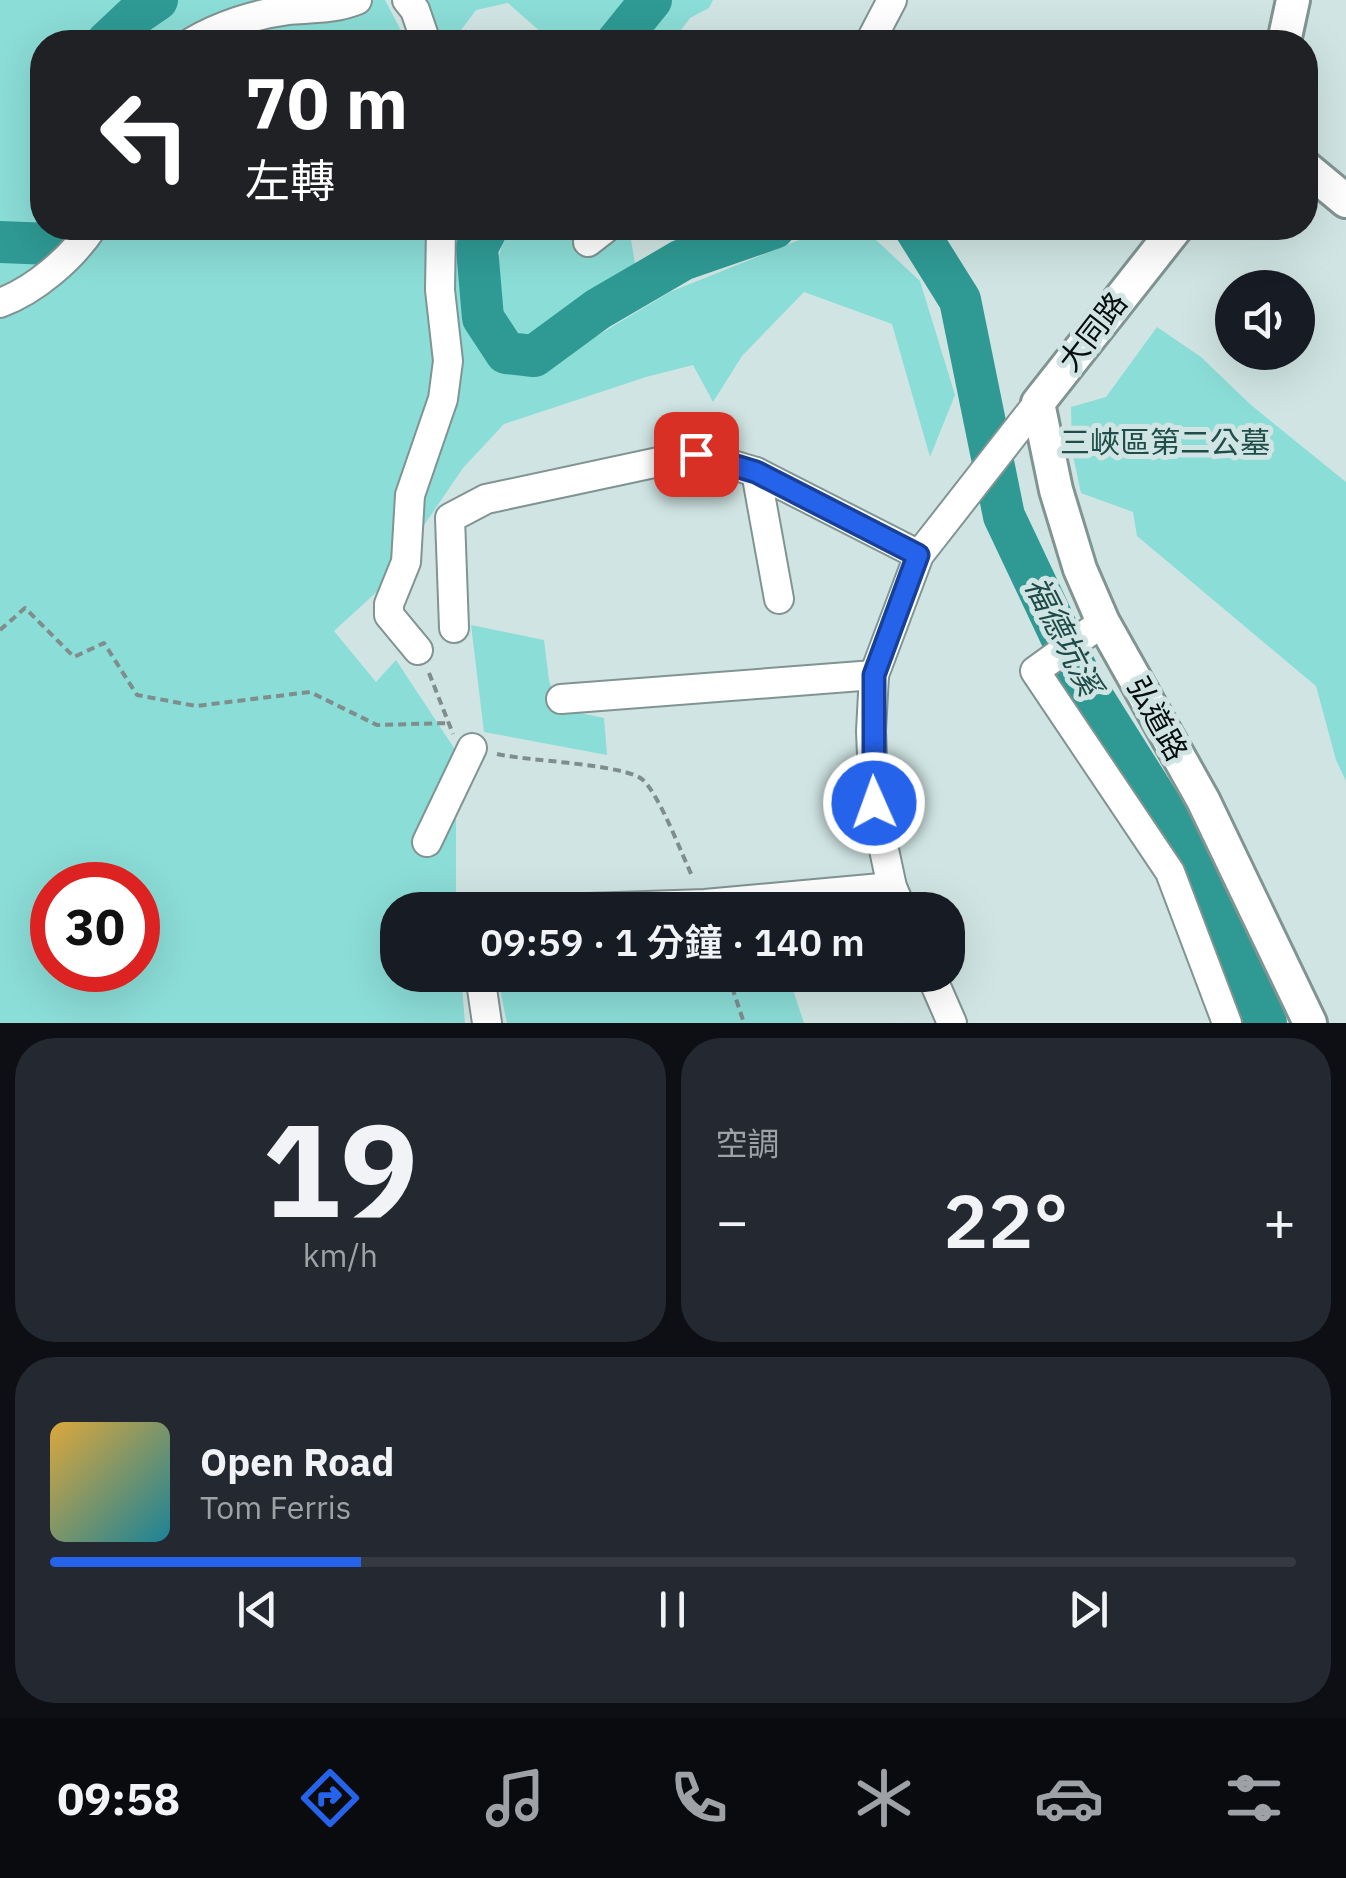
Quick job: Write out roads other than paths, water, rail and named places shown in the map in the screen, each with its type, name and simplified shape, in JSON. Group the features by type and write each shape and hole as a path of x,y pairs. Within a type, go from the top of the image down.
{"street":[{"path":"212,30 282,11 342,6 358,0"},
{"path":"407,0 422,30"},
{"path":"876,30 892,0"},
{"path":"1287,30 1293,0"},
{"path":"1318,178 1346,201"},
{"path":"0,303 24,294 83,240"},
{"path":"418,650 389,616 389,604 406,562 410,495 442,399 448,361 440,290 441,240"},
{"name":"大同路","path":"918,555 1166,240"},
{"name":"弘道路","path":"1038,402 1056,490 1094,628 1202,800 1310,1023"},
{"path":"454,628 450,518 486,499 696,454 756,472 918,555 874,675 874,803 896,892"},
{"path":"756,472 779,599"},
{"path":"1094,628 1035,671 1170,872 1226,1023"},
{"path":"561,698 874,675"},
{"path":"427,842 472,748"},
{"path":"482,992 487,1023"},
{"path":"938,992 952,1023"}],"waterway":[{"path":"120,30 157,0"},
{"name":"福德坑溪","path":"627,30 651,0"},
{"path":"0,242 51,244 54,240"},
{"name":"福德坑溪","path":"481,240 477,248 483,318 506,353 534,356 598,309 682,260 740,240"},
{"name":"福德坑溪","path":"922,240 960,300 1004,516 1080,677 1204,874 1266,1023"}],"park label":[{"name":"三峽區第二公墓","path":"1165,443"}]}
